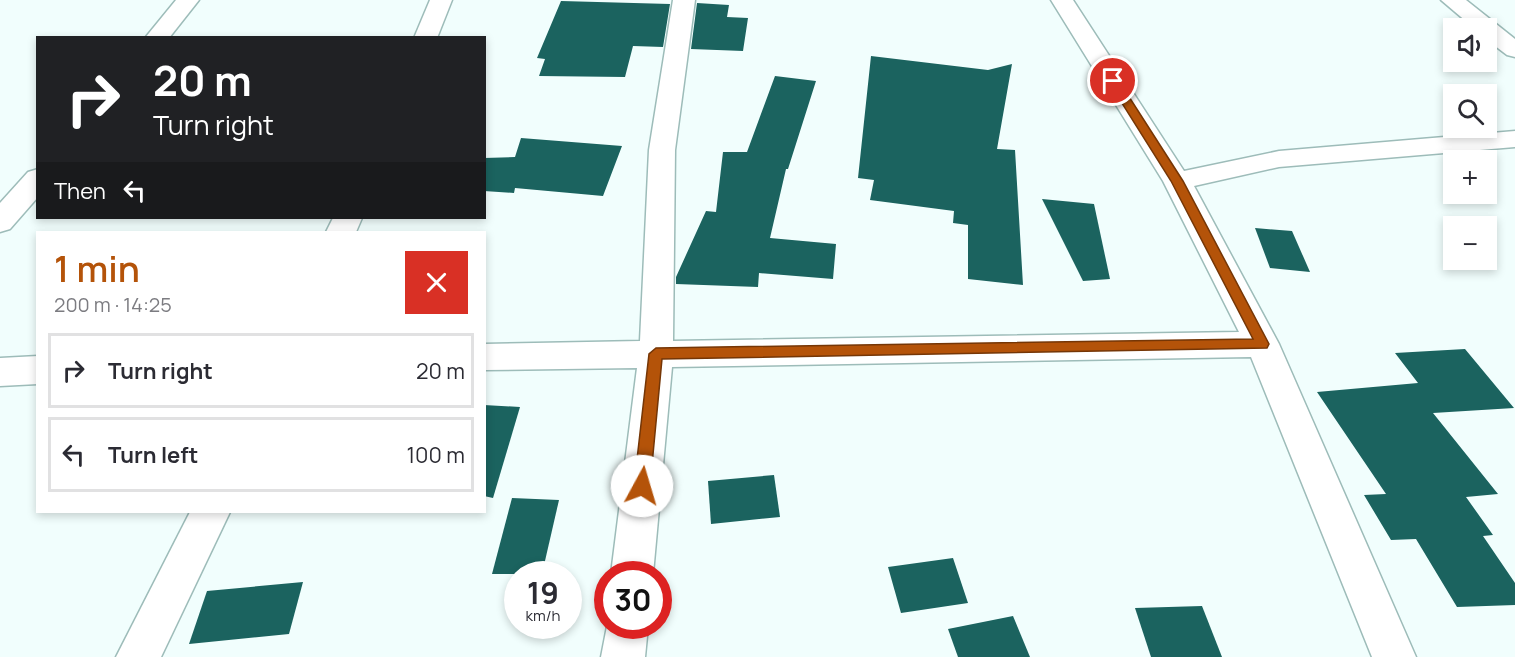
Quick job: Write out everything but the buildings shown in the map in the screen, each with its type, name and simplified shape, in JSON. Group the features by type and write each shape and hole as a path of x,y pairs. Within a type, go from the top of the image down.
{"street":[{"path":"158,36 188,0"},
{"path":"426,36 441,0"},
{"path":"633,561 656,354 662,150 684,0"},
{"path":"1062,0 1177,181 1262,344 1394,657"},
{"path":"1452,0 1515,50"},
{"path":"1177,181 1279,159 1515,139"},
{"path":"0,222 36,180"},
{"path":"486,357 1262,344"},
{"path":"0,372 36,370"},
{"path":"138,657 210,513"},
{"path":"624,657 626,639"}],"route":[{"path":"642,486 656,354 1262,344 1177,181 1113,81"}]}
